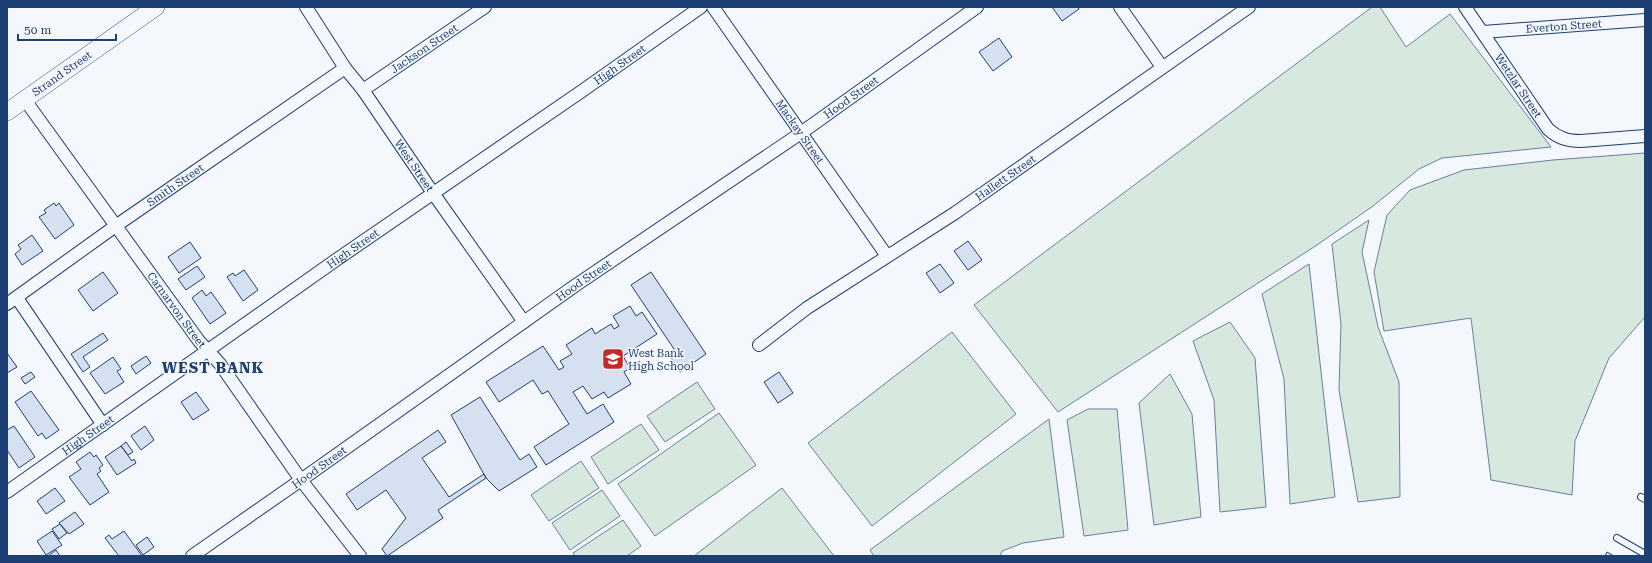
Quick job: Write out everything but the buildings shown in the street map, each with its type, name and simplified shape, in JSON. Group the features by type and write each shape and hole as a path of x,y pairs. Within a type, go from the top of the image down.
{"street":[{"name":"Strand Street","path":"7,112 156,7"},
{"name":"West Street","path":"306,7 345,68 363,90 433,193 524,322"},
{"name":"Jackson Street","path":"363,90 485,7"},
{"name":"High Street","path":"7,492 208,349 700,7"},
{"name":"Mackay Street","path":"713,7 887,256"},
{"name":"Hood Street","path":"192,556 576,285 801,133 977,7"},
{"path":"1120,7 1162,67"},
{"name":"Hallett Street","path":"759,345 807,308 955,213 1249,7"},
{"name":"Wetzlar Street","path":"1465,7 1548,129 1560,138 1570,141 1645,136"},
{"name":"Everton Street","path":"1483,32 1645,20"},
{"name":"Smith Street","path":"12,301 117,225 345,68"},
{"name":"Carnarvon Street","path":"25,100 117,225 198,340 208,349 220,364 301,480 360,556"},
{"path":"12,301 103,425"}],"lane":[{"path":"1617,538 1645,554"}],"shaded area":[{"path":"1372,7 1380,7 1406,47 1450,14 1551,147 1442,158 1419,169 1373,206 1317,245 1058,412 974,305"},
{"path":"1645,153 1645,317 1609,358 1575,441 1572,495 1491,480 1471,318 1384,331 1374,272 1387,215 1410,190 1464,170 1553,160"},
{"path":"1369,220 1362,252 1378,327 1399,382 1400,497 1358,502 1339,390 1341,324 1332,244"},
{"path":"1309,264 1335,497 1290,504 1284,379 1262,294"},
{"path":"1230,322 1255,358 1266,507 1220,512 1214,400 1193,341"},
{"path":"952,332 1016,414 872,526 808,443"},
{"path":"1170,374 1192,414 1201,517 1154,525 1139,403"},
{"path":"697,382 715,409 665,442 647,416"},
{"path":"1088,409 1117,409 1128,530 1084,536 1067,420"},
{"path":"719,413 756,465 655,536 618,484"},
{"path":"1049,419 1064,537 1023,543 1002,551 1000,556 874,556 870,550"},
{"path":"641,424 659,450 608,484 591,457"},
{"path":"581,461 599,488 549,521 531,495"},
{"path":"782,488 834,556 694,556"},
{"path":"602,490 620,516 570,550 552,523"},
{"path":"623,520 641,546 627,556 575,556 573,553"}],"place":[{"name":"West Bank High School","path":"613,359"}],"district":[{"name":"WEST BANK","path":"213,368"}]}
